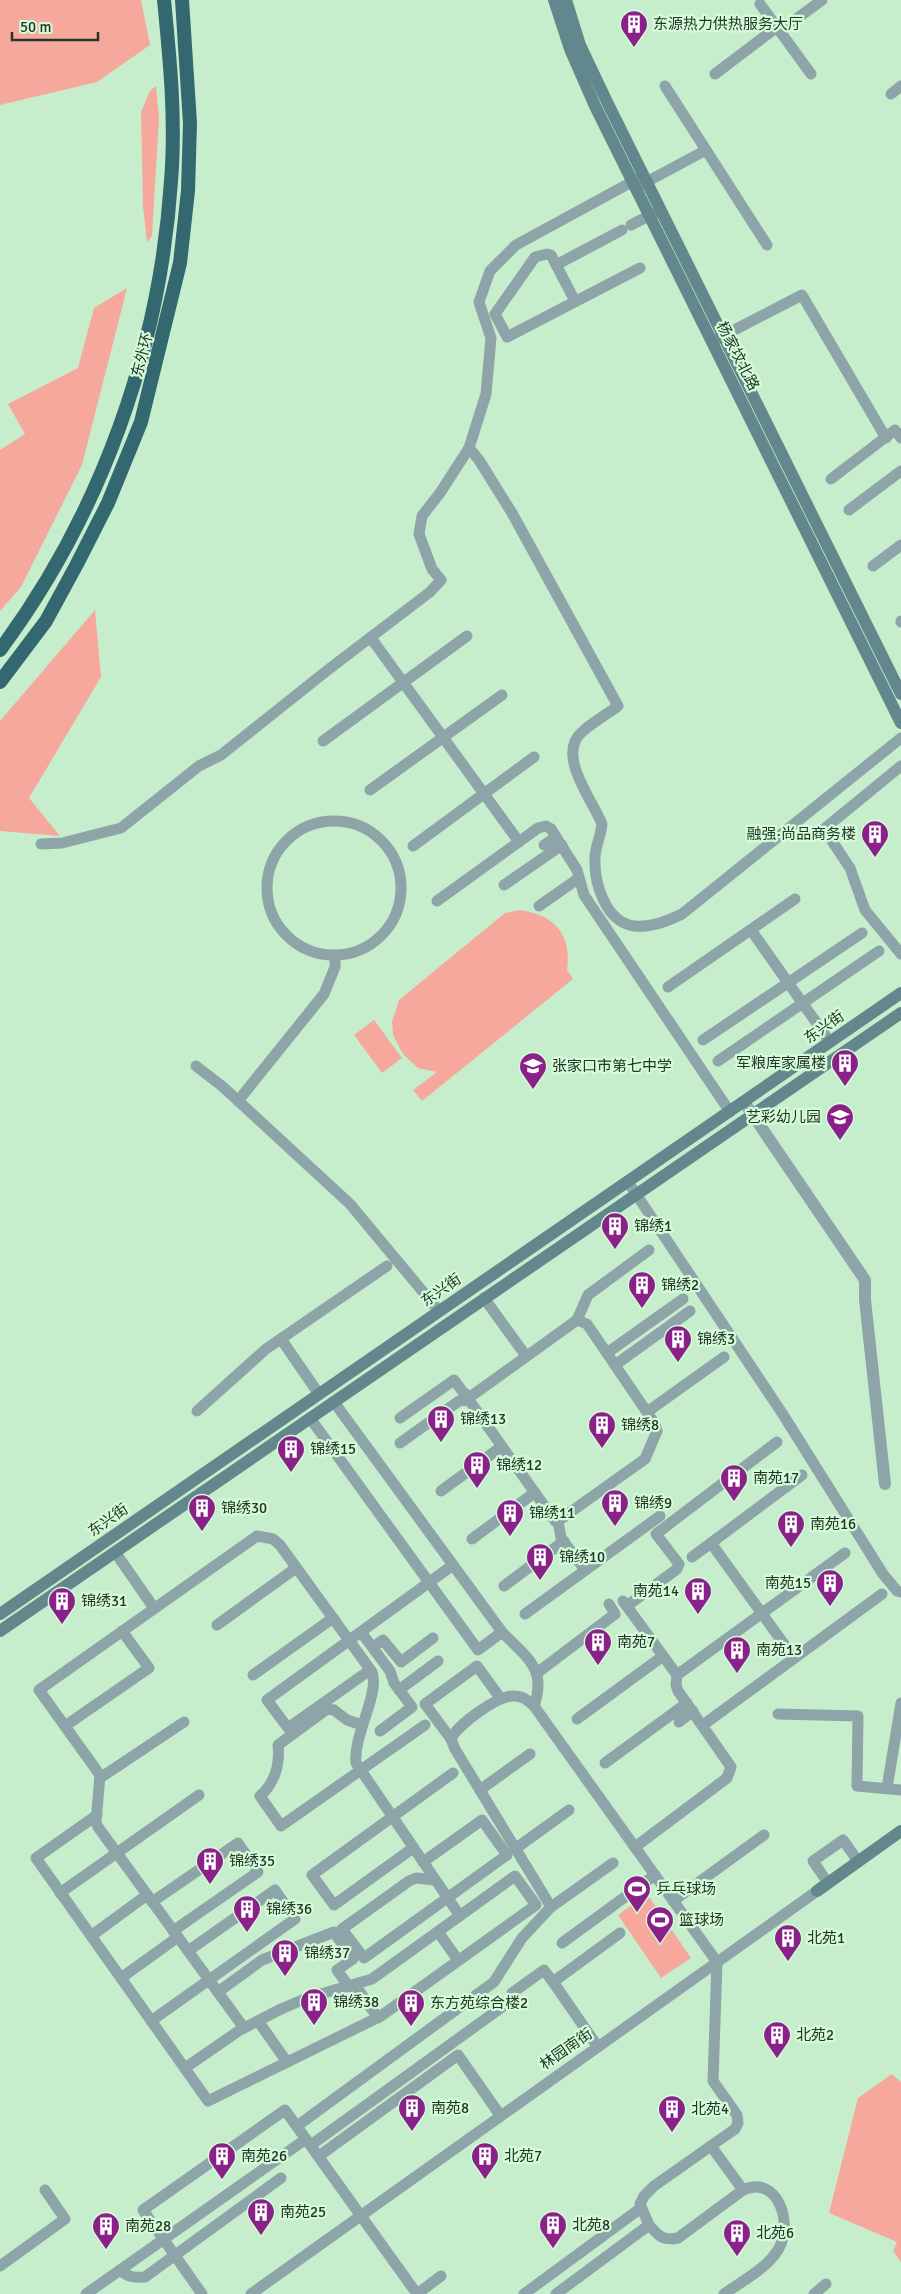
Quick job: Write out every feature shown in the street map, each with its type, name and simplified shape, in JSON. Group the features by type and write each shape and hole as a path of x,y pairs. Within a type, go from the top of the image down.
{"highway":[{"name":"东外环","path":"0,650 57,563 95,488 124,416 151,328 164,252 172,179 171,72 164,0"},
{"name":"东外环","path":"0,682 46,621 108,503 142,422 180,263 188,191 190,122 182,0"}],"main road":[{"name":"杨家坟北路","path":"554,0 570,49 640,182 901,694"},
{"name":"杨家坟北路","path":"566,0 580,45 640,182"},
{"name":"杨家坟北路","path":"718,338 901,723"},
{"name":"东兴街","path":"0,1614 901,993"},
{"name":"东兴街","path":"0,1631 901,1013"},
{"path":"476,1286 484,1298"},
{"path":"323,1392 334,1402"},
{"path":"302,1406 310,1418"},
{"path":"107,1541 115,1552"},
{"name":"林园南街","path":"817,1891 901,1831"}],"street":[{"path":"715,74 819,1"},
{"path":"760,4 811,74"},
{"path":"665,86 767,245"},
{"path":"891,94 901,86"},
{"path":"41,844 62,843 121,828 199,766 221,755 430,592 441,580 432,569 419,534 422,516 440,494 469,448 486,394 491,338 479,302 490,271 516,244 706,150"},
{"path":"556,265 655,212"},
{"path":"575,301 551,255 547,254 535,257 495,314 507,337 640,268"},
{"path":"718,338 802,295 886,438"},
{"path":"831,479 895,430 901,438"},
{"path":"469,448 479,460 512,513 618,706 581,733 573,744 572,758 575,770 602,824 595,856 597,884 602,898 621,920 633,926 647,925 667,921 682,914 901,738"},
{"path":"849,510 901,472"},
{"path":"873,566 901,545"},
{"path":"323,741 467,636"},
{"path":"371,638 518,842"},
{"path":"370,790 502,694"},
{"path":"413,846 534,757"},
{"path":"900,771 824,829 850,868 865,910 901,954"},
{"path":"325,821 348,822 369,830 386,845 398,864 402,887 398,910 388,930 371,945 350,954 335,955 307,950 288,939 275,922 267,901 267,879 271,865 286,840 304,828 325,821"},
{"path":"437,901 538,828 546,826 559,841 577,870 584,895 730,1112"},
{"path":"544,845 559,841"},
{"path":"504,885 559,841"},
{"path":"539,906 579,878"},
{"path":"668,987 795,899"},
{"path":"751,930 830,1042"},
{"path":"703,1040 862,933"},
{"path":"718,1061 879,951"},
{"path":"238,1101 324,994 335,967 335,955"},
{"path":"196,1066 238,1101 350,1204 439,1312"},
{"path":"744,1102 864,1280 864,1300 885,1484"},
{"path":"628,1182 782,1413 883,1574 897,1592 901,1592"},
{"path":"400,1443 459,1401 469,1399 577,1320 588,1295 650,1250"},
{"path":"197,1411 266,1349 387,1266"},
{"path":"484,1298 526,1356"},
{"path":"607,1353 683,1299"},
{"path":"615,1365 690,1311"},
{"path":"558,1521 646,1460 657,1431 655,1424 587,1324 577,1320"},
{"path":"281,1339 323,1392"},
{"path":"647,1412 724,1357"},
{"path":"400,1418 454,1380 534,1493 555,1521 558,1521"},
{"path":"334,1402 502,1632 537,1673 540,1680 534,1706"},
{"path":"310,1418 478,1650 502,1632"},
{"path":"635,1847 727,1778 730,1773 730,1762 676,1685 677,1675 625,1603 677,1569 679,1564 656,1534 777,1442"},
{"path":"441,1491 501,1447"},
{"path":"692,1557 802,1475"},
{"path":"472,1539 534,1493"},
{"path":"525,1614 660,1516"},
{"path":"558,1521 559,1531 564,1541 586,1570"},
{"path":"244,2028 98,1827 100,1778 39,1690 257,1536 273,1539 370,1670 374,1678 374,1685 355,1754 360,1770 460,1916"},
{"path":"504,1586 564,1541"},
{"path":"711,1542 794,1658"},
{"path":"115,1552 154,1608"},
{"path":"677,1675 845,1553"},
{"path":"370,1670 288,1728 267,1700 453,1565"},
{"path":"217,1625 296,1568"},
{"path":"703,1725 882,1594"},
{"path":"537,1673 615,1614 609,1604"},
{"path":"253,1675 333,1618"},
{"path":"65,1726 148,1668 122,1631"},
{"path":"361,1632 390,1671 399,1690 412,1707 380,1731"},
{"path":"373,1647 383,1640 400,1662 433,1638"},
{"path":"577,1719 663,1656"},
{"path":"399,1690 438,1661"},
{"path":"501,1699 477,1666 425,1704 452,1739 455,1749 550,1907"},
{"path":"452,1739 455,1731 501,1699 512,1695 525,1697 534,1706 717,1962 714,2081 737,2115 738,2123 735,2129 654,2186 644,2196 640,2204 649,2224 660,2238 667,2240 678,2238 743,2190 752,2186 763,2187 771,2193 783,2210 786,2225 784,2237 770,2260 724,2294"},
{"path":"887,1788 901,1703"},
{"path":"679,1722 690,1707"},
{"path":"605,1763 690,1707"},
{"path":"362,1726 347,1720 334,1710 327,1709 278,1745 279,1764 276,1773 267,1790 260,1796 281,1826 425,1725"},
{"path":"778,1714 858,1716 857,1786 901,1790"},
{"path":"100,1778 184,1722"},
{"path":"480,1790 530,1754"},
{"path":"413,1848 334,1905 312,1875 453,1773"},
{"path":"60,1893 200,1795"},
{"path":"515,1849 569,1810"},
{"path":"97,1815 36,1858 208,2101 378,2018 536,1905 515,1876 372,1979 295,2003 244,2028 185,2068"},
{"path":"423,1862 482,1820 507,1855 364,1958 342,1928 409,1881 416,1878 435,1880"},
{"path":"673,1901 764,1835"},
{"path":"828,1883 813,1861 843,1840 858,1861"},
{"path":"91,1936 238,1843 258,1872 121,1978"},
{"path":"297,2126 494,1982 522,1938 550,1907 613,1863"},
{"path":"562,1943 655,1875"},
{"path":"151,2020 295,1919 275,1890 188,1951"},
{"name":"林园南街","path":"251,2294 817,1891"},
{"path":"218,1992 262,1960 334,1932 353,1959 336,1970 352,1986 378,2018"},
{"path":"438,1932 458,1960"},
{"path":"553,1982 620,1933"},
{"path":"86,2294 308,2142 510,1998 544,1970 598,2046"},
{"path":"258,2021 287,2062"},
{"path":"319,2156 458,2055 500,2116"},
{"path":"202,2294 143,2210 285,2110 417,2294 441,2276"},
{"path":"711,2146 743,2190"},
{"path":"131,2285 281,2178"},
{"path":"0,2266 65,2219 46,2190"},
{"path":"524,2294 641,2208"},
{"path":"556,2294 649,2224"},
{"path":"120,2270 126,2276 136,2278 145,2276"},
{"path":"814,2294 826,2284"}],"shaded area":[{"path":"0,0 141,0 150,45 97,82 0,105"},
{"path":"156,86 159,118 152,236 147,242 143,207 141,112 150,91"},
{"path":"127,288 82,465 21,587 0,611 0,450 25,434 8,404 78,368 94,308"},
{"path":"95,610 101,677 29,798 60,836 0,831 0,721"},
{"path":"520,910 543,917 552,922 558,929 564,937 567,947 567,970 573,979 422,1101 413,1090 437,1072 418,1068 403,1054 393,1035 392,1022 399,1000 505,913"},
{"path":"374,1020 402,1058 382,1073 354,1035"},
{"name":"篮球场","path":"647,1894 691,1958 661,1978 618,1915"},
{"path":"892,2074 901,2082 901,2262 893,2251 897,2242 829,2213 858,2098"}],"place":[{"name":"东源热力供热服务大厅","path":"634,48"},
{"name":"融强·尚品商务楼","path":"875,858"},
{"name":"军粮库家属楼","path":"845,1087"},
{"name":"张家口市第七中学","path":"533,1090"},
{"name":"艺彩幼儿园","path":"840,1141"},
{"name":"锦绣1","path":"615,1250"},
{"name":"锦绣2","path":"642,1309"},
{"name":"锦绣3","path":"678,1363"},
{"name":"锦绣13","path":"441,1443"},
{"name":"锦绣8","path":"602,1449"},
{"name":"锦绣15","path":"291,1473"},
{"name":"锦绣12","path":"477,1489"},
{"name":"南苑17","path":"734,1502"},
{"name":"锦绣9","path":"615,1527"},
{"name":"锦绣30","path":"202,1532"},
{"name":"锦绣11","path":"510,1537"},
{"name":"南苑16","path":"791,1548"},
{"name":"锦绣10","path":"540,1581"},
{"name":"南苑15","path":"830,1607"},
{"name":"南苑14","path":"698,1615"},
{"name":"锦绣31","path":"62,1625"},
{"name":"南苑7","path":"598,1666"},
{"name":"南苑13","path":"737,1674"},
{"name":"锦绣35","path":"210,1885"},
{"name":"乒乓球场","path":"637,1913"},
{"name":"锦绣36","path":"247,1933"},
{"name":"篮球场","path":"660,1944"},
{"name":"北苑1","path":"788,1962"},
{"name":"锦绣37","path":"285,1977"},
{"name":"锦绣38","path":"314,2026"},
{"name":"东方苑综合楼2","path":"411,2027"},
{"name":"北苑2","path":"777,2059"},
{"name":"南苑8","path":"412,2132"},
{"name":"北苑4","path":"672,2133"},
{"name":"南苑26","path":"222,2180"},
{"name":"北苑7","path":"485,2180"},
{"name":"南苑25","path":"261,2236"},
{"name":"北苑8","path":"553,2249"},
{"name":"南苑28","path":"106,2250"},
{"name":"北苑6","path":"737,2257"}]}
